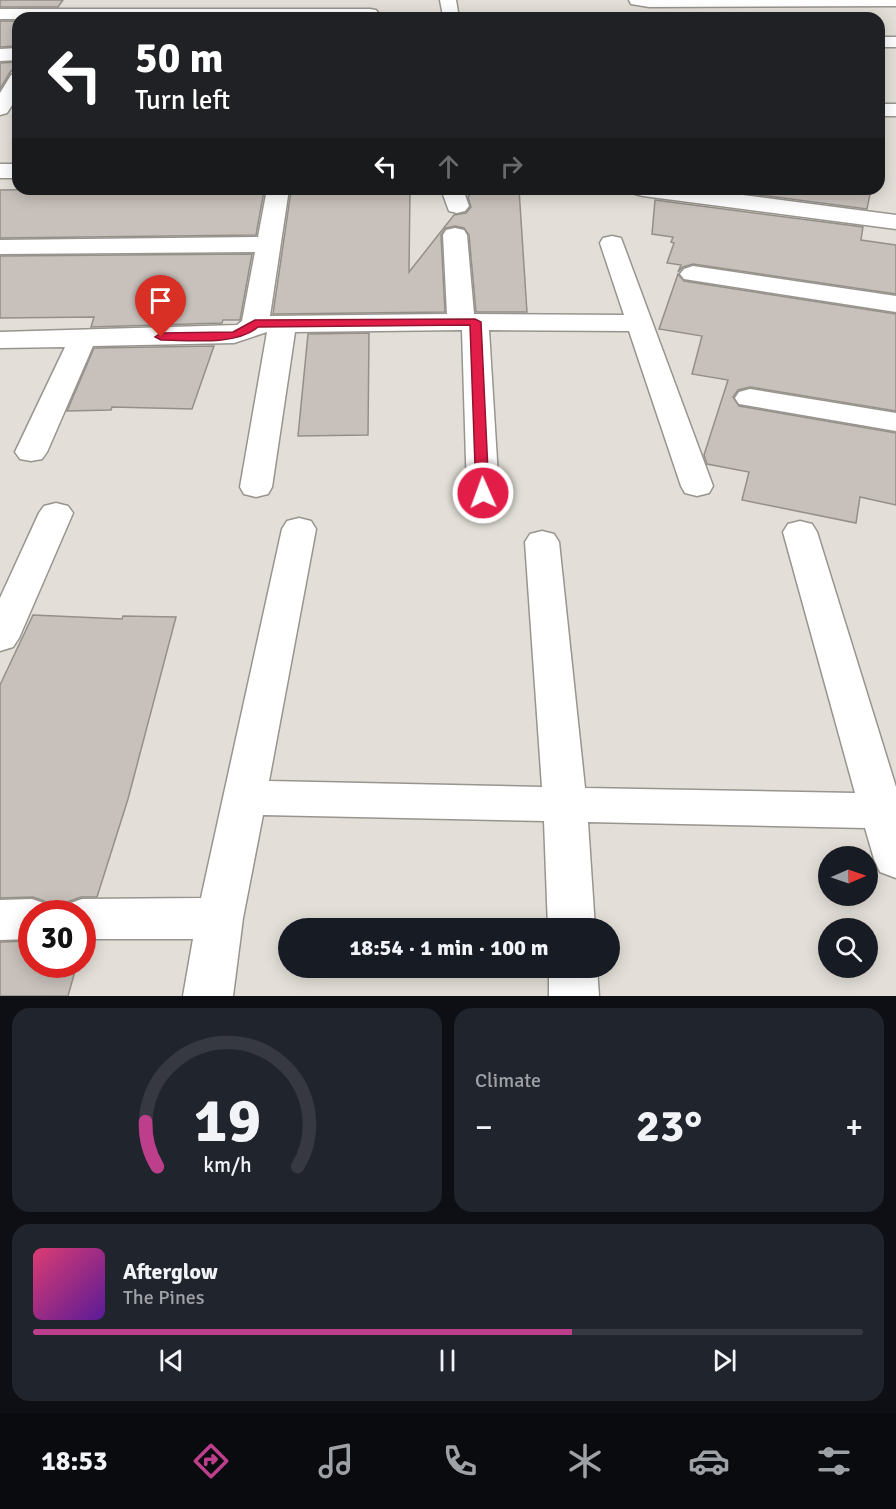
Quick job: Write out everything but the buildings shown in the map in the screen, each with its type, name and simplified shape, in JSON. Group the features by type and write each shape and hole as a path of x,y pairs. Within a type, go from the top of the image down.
{"street":[{"path":"637,0 649,2 896,1"},
{"path":"43,12 167,12"},
{"path":"0,110 12,89"},
{"path":"256,488 259,454 279,355 268,324 268,244 277,195"},
{"path":"716,195 896,222"},
{"path":"455,235 468,322 483,493"},
{"path":"612,243 697,486"},
{"path":"0,247 174,247 268,244"},
{"path":"693,274 896,304"},
{"path":"0,340 234,335 268,324 640,323"},
{"path":"31,452 83,338"},
{"path":"750,398 896,422"},
{"path":"0,638 56,513"},
{"path":"208,996 220,918 299,529"},
{"path":"800,532 896,859"},
{"path":"542,542 565,804 571,918"},
{"path":"245,798 882,811"},
{"path":"96,919 220,918"},
{"path":"0,920 18,919"},
{"path":"573,978 574,996"}],"route":[{"path":"161,337 234,335 247,331 255,324 475,322 483,493"}]}
